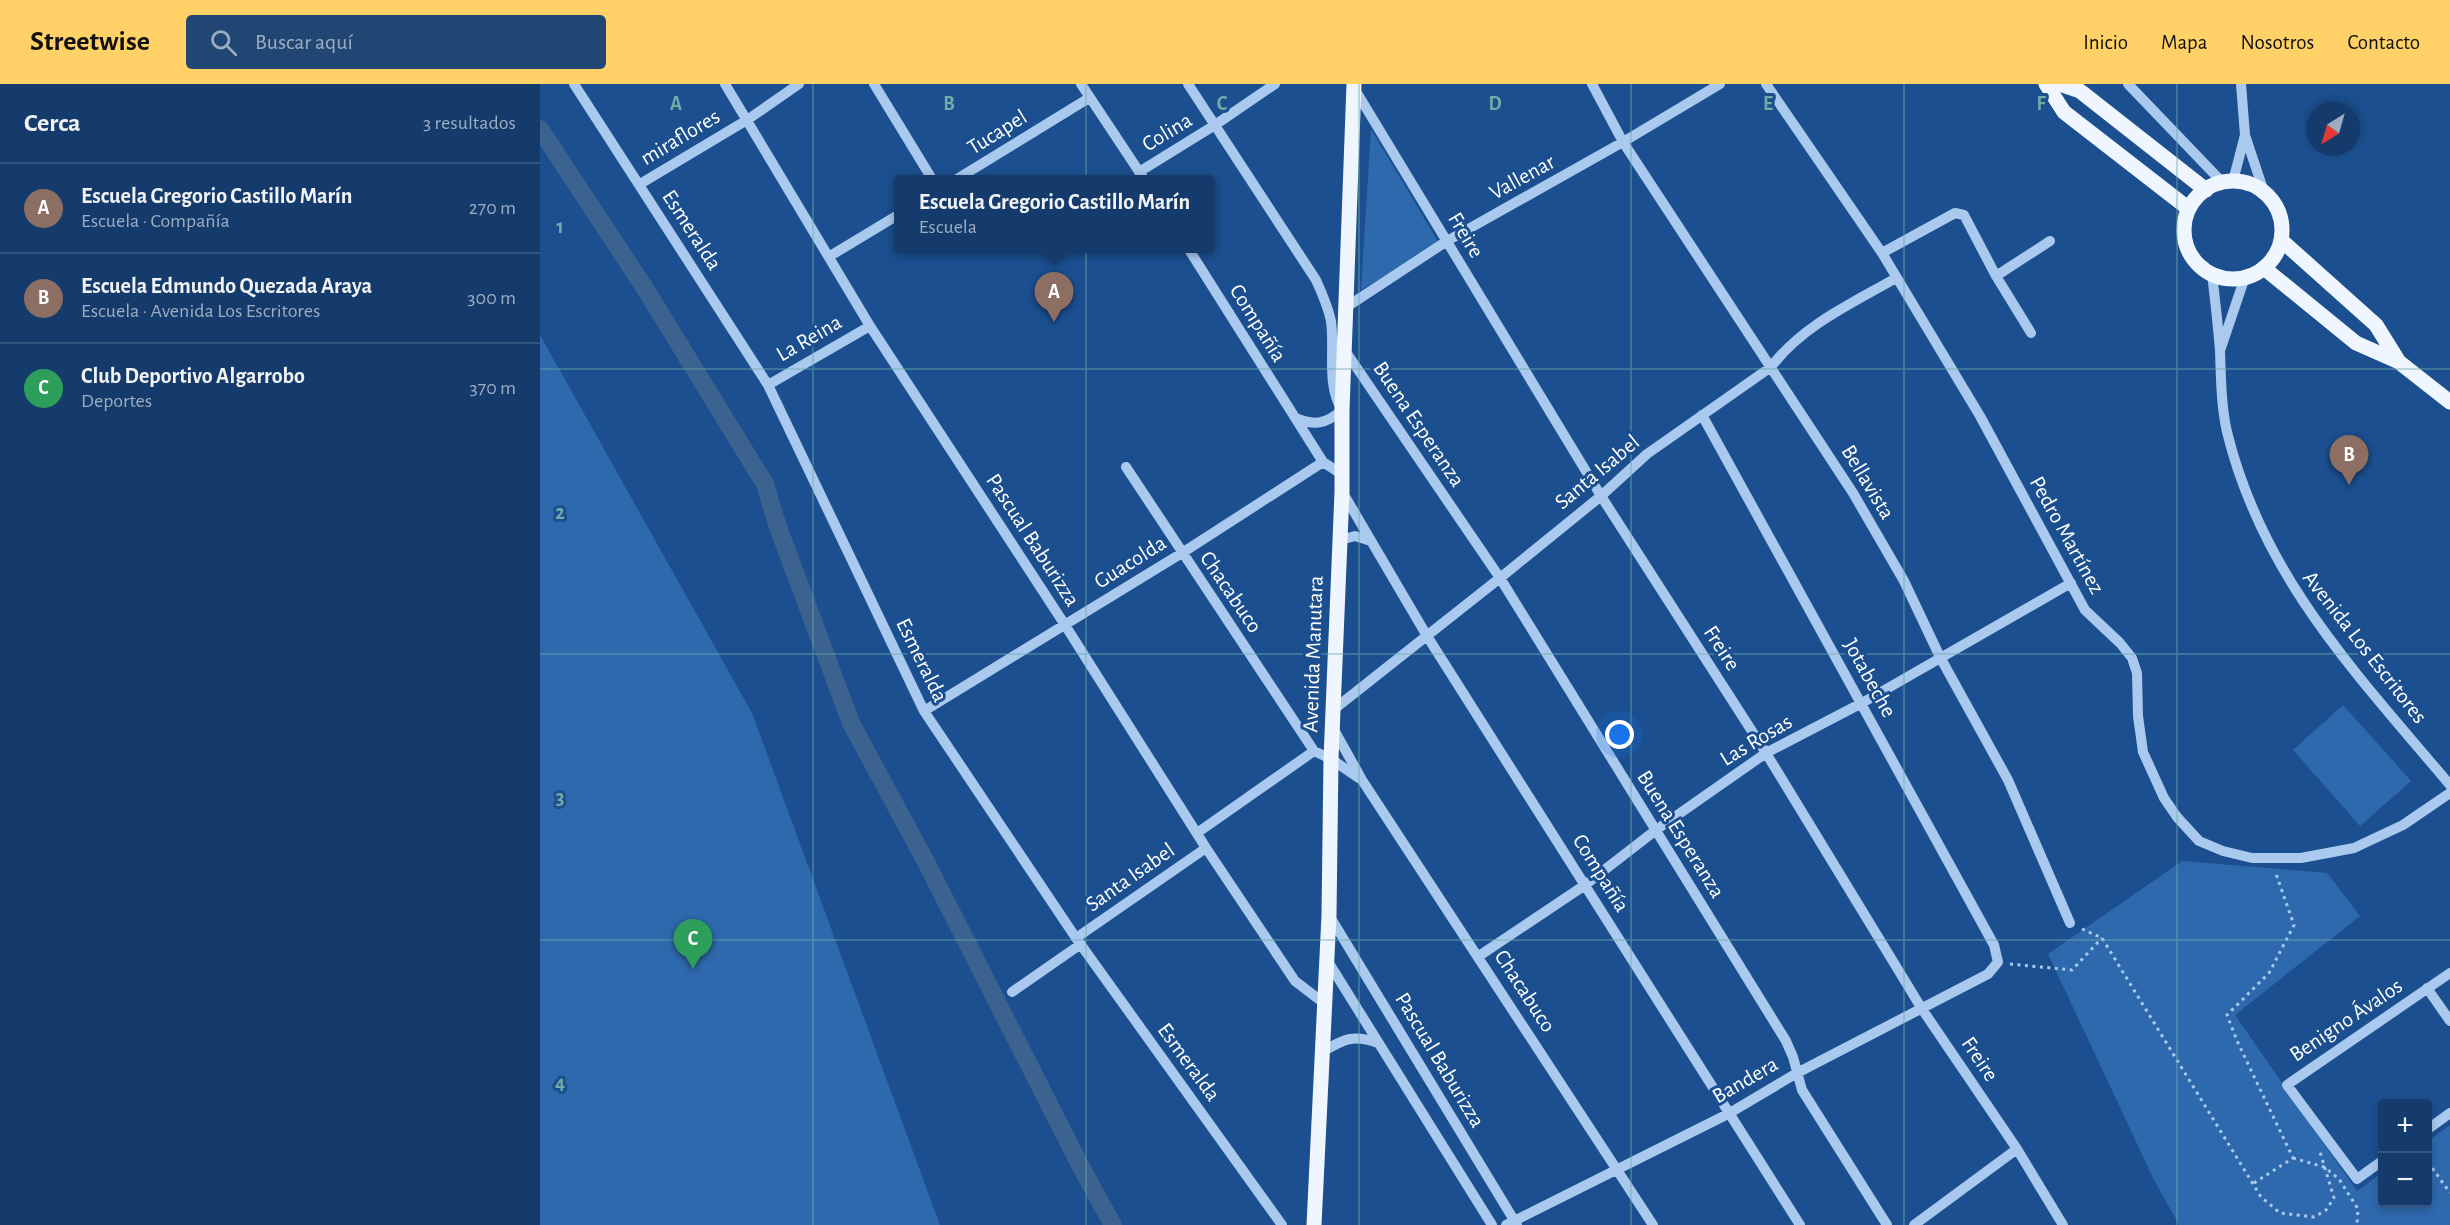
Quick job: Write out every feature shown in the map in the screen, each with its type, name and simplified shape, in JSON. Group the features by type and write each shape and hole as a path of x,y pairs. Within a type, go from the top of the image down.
{"main road":[{"path":"2046,84 2064,112 2189,209"},
{"path":"2059,84 2080,91 2206,190"},
{"name":"Avenida Manutara","path":"1314,1225 1329,915 1331,759 1343,475 1342,410 1346,352 1345,308 1354,86"},
{"path":"2228,182 2254,186 2271,199 2281,219 2281,240 2278,251 2264,268 2245,277 2234,279 2212,274 2195,260 2186,241 2186,219 2195,199 2206,190 2228,182"},
{"path":"2281,240 2376,325 2399,362"},
{"path":"2264,268 2356,343 2399,362 2450,402"}],"street":[{"name":"Esmeralda","path":"574,84 768,385 924,711 1078,941 1282,1225"},
{"name":"Pascual Baburizza","path":"725,84 870,326 1065,625 1206,848 1290,974 1305,990 1325,1004"},
{"name":"miraflores","path":"640,184 747,120 799,84"},
{"path":"874,84 929,175"},
{"path":"1081,84 1141,175"},
{"name":"Buena Esperanza","path":"1188,84 1316,280 1330,319 1335,399 1342,410"},
{"name":"Colina","path":"1143,175 1275,84"},
{"name":"Bellavista","path":"1592,84 1623,142 1853,493 1904,581 1940,657 2008,780 2070,923"},
{"name":"Vallenar","path":"1345,308 1447,242 1720,84"},
{"name":"Pedro Martínez","path":"1766,84 1882,253 1980,416 2085,610 2120,643 2132,658 2137,673 2138,716 2143,752 2164,798 2177,817 2199,841 2223,851 2252,858 2301,858 2354,848 2403,825 2450,793"},
{"path":"2128,84 2228,182 2245,135"},
{"path":"2241,84 2245,135 2264,192"},
{"name":"Freire","path":"1354,86 1601,496 1766,753 1922,1009 2017,1149 2062,1225"},
{"name":"Tucapel","path":"965,175 1089,98"},
{"path":"1882,253 1955,213 1964,215 1996,276 2031,333"},
{"path":"830,256 894,217"},
{"path":"1996,276 2050,241"},
{"name":"Compañía","path":"1191,253 1323,462 1343,475"},
{"name":"Avenida Los Escritores","path":"2212,274 2220,351 2220,378 2227,431 2256,520 2280,566 2327,637 2450,786"},
{"name":"Avenida Los Escritores","path":"2220,351 2245,277"},
{"name":"Santa Isabel","path":"1333,710 1601,496 1647,454 1771,367 1785,348 1800,335 1896,278"},
{"name":"La Reina","path":"768,385 870,326"},
{"name":"Buena Esperanza","path":"1346,352 1500,578 1786,1041 1802,1090 1887,1225"},
{"path":"1295,418 1316,424 1333,418 1342,410"},
{"name":"Jotabeche","path":"1702,415 1994,945 1998,962"},
{"name":"Guacolda","path":"924,711 1182,553 1323,462"},
{"name":"Chacabuco","path":"1126,467 1314,752 1331,759 1362,780"},
{"name":"Compañía","path":"1342,492 1427,636 1800,1225"},
{"path":"1340,540 1354,536 1371,541"},
{"name":"Las Rosas","path":"1479,956 1585,885 1656,830 1766,753 1862,703 2071,583"},
{"name":"Chacabuco","path":"1333,728 1362,780 1653,1225"},
{"name":"Santa Isabel","path":"1197,833 1314,752"},
{"name":"Santa Isabel","path":"1012,992 1206,848"},
{"name":"Pascual Baburizza","path":"1329,915 1512,1223"},
{"name":"Pascual Baburizza","path":"1326,960 1492,1225"},
{"name":"Bandera","path":"1512,1223 1728,1113 1797,1073 1988,974 1998,962"},
{"name":"Benigno Ávalos","path":"2325,1136 2287,1085 2450,973"},
{"path":"2427,988 2450,1021"},
{"name":"Pascual Baburizza","path":"1322,1052 1344,1039 1364,1038 1378,1043"},
{"path":"2432,1126 2450,1113"},
{"path":"2325,1136 2357,1179 2378,1164"},
{"path":"1914,1225 2017,1149"}],"path":[{"path":"2271,858 2294,925 2270,973 2227,1015 2293,1158 2324,1167 2338,1179 2358,1209 2357,1225"},
{"path":"2070,923 2102,938 2261,1197 2280,1213 2314,1217 2326,1210 2334,1198 2319,1155 2325,1136"},
{"path":"1998,962 2072,970 2102,938"},
{"path":"2253,1184 2293,1158"},
{"path":"2432,1169 2450,1193"}],"shaded area":[{"path":"1371,129 1440,245 1361,290"},
{"path":"540,335 752,713 940,1225 540,1225"},
{"path":"2343,705 2411,781 2360,826 2293,750"},
{"path":"2182,861 2327,873 2360,916 2235,1015 2357,1191 2378,1176 2378,1207 2432,1207 2432,1138 2450,1125 2450,1225 2179,1225 2154,1180 2048,954"}],"waterway":[{"path":"540,129 646,290 765,484 778,527 851,723 926,862 1081,1167 1113,1225"}],"place":[{"name":"Escuela Gregorio Castillo Marín","path":"1054,322"},
{"name":"Escuela Edmundo Quezada Araya","path":"2349,485"},
{"name":"Club Deportivo Algarrobo","path":"693,969"}]}
